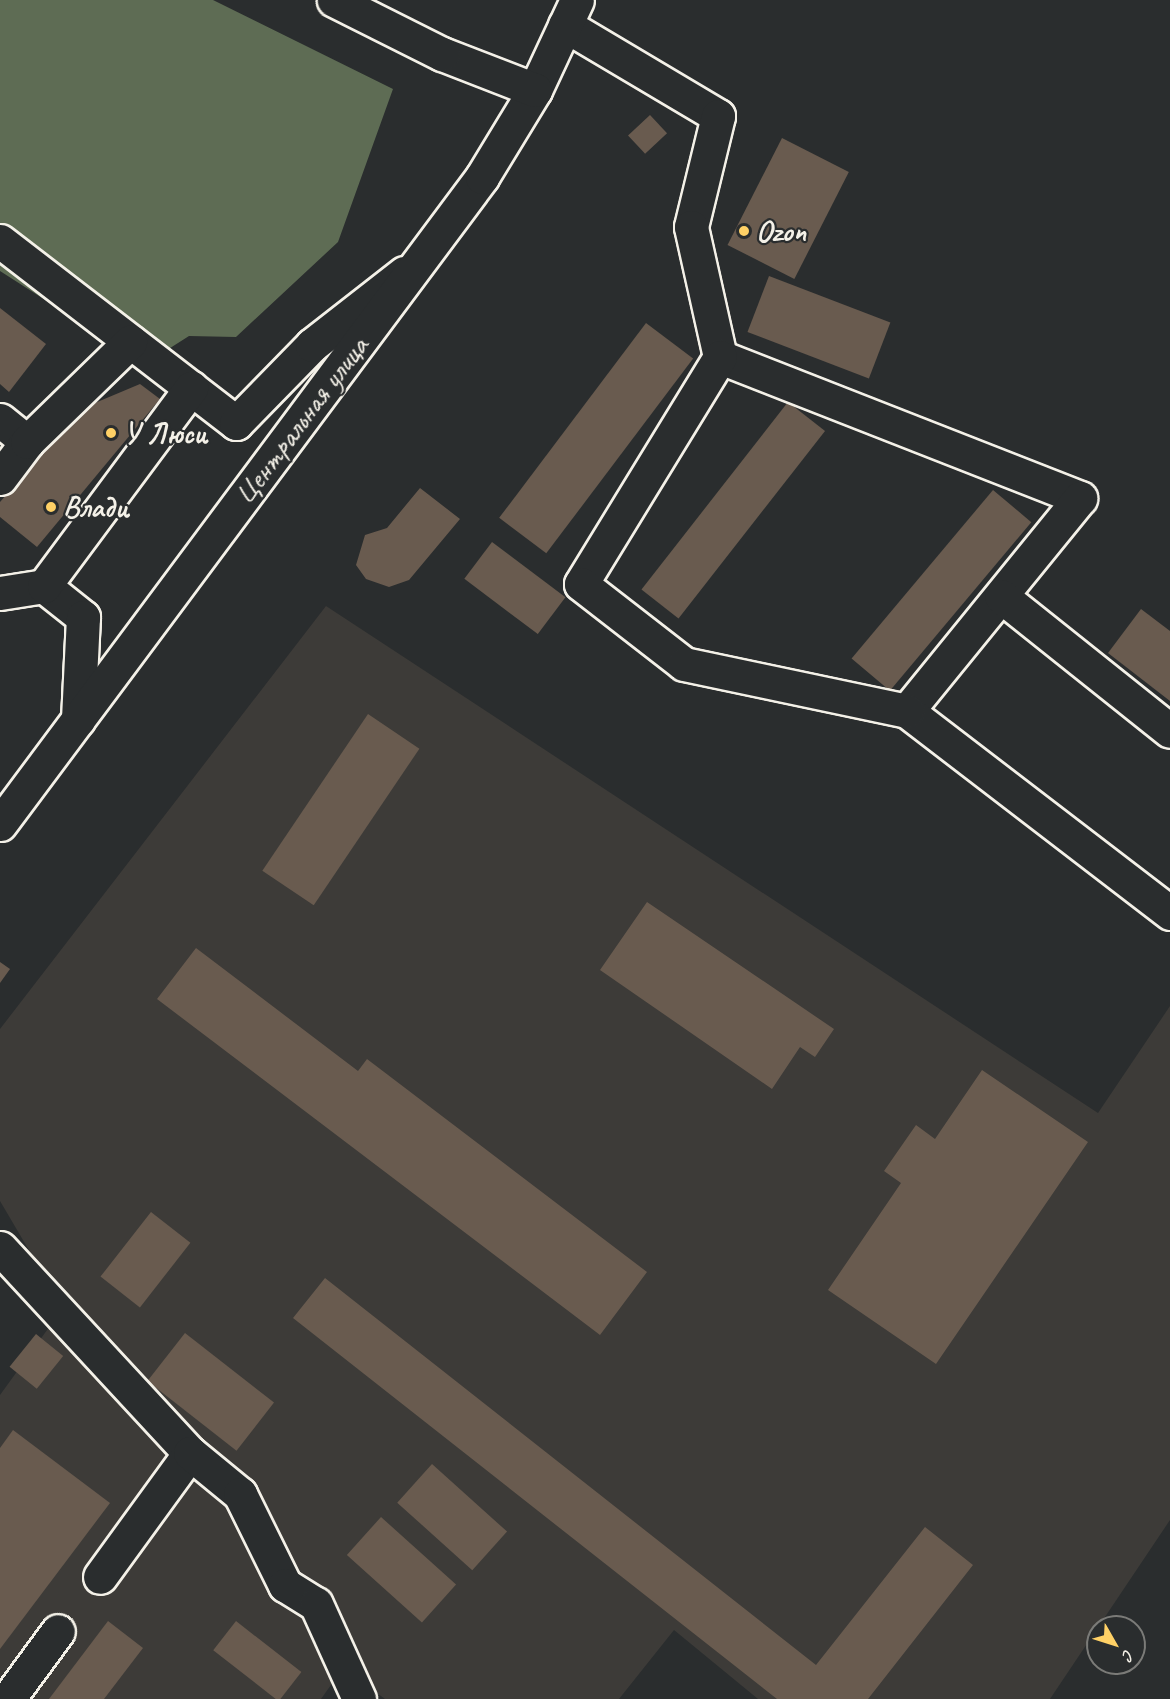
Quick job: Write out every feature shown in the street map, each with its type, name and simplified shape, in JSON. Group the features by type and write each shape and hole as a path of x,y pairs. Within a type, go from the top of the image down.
{"main road":[{"path":"334,0 442,54 535,90"},
{"path":"571,12 718,117 691,227 720,357 581,584 684,664 907,711 1170,913"},
{"name":"Центральная улица","path":"0,824 482,177 535,90 571,12"},
{"path":"0,241 236,423 312,345 420,260"},
{"path":"0,478 27,441 130,342"},
{"path":"720,357 1080,498 907,711"},
{"path":"0,593 44,586 191,388"},
{"path":"0,420 27,441"},
{"path":"44,586 83,617 78,720"},
{"path":"1001,596 1170,731"},
{"path":"0,1248 190,1453 240,1494 285,1585 316,1604 359,1699"},
{"path":"100,1577 190,1453"},
{"path":"8,1699 58,1631"}],"shaded area":[{"path":"326,606 1098,1113 1170,1006 1170,1520 1106,1615 1086,1615 1086,1645 1050,1699 758,1699 674,1630 619,1699 385,1699 343,1668 321,1699 0,1699 0,1395 63,1308 0,1201 0,1029"}],"green space":[{"path":"0,0 213,0 393,89 338,242 236,337 189,336 145,364 0,271"}],"building":[{"path":"650,115 667,133 645,154 628,135"},
{"path":"782,138 849,172 794,279 728,245"},
{"path":"769,276 890,323 869,379 747,332"},
{"path":"0,308 46,344 9,392 0,384"},
{"path":"646,323 693,359 546,553 499,518"},
{"path":"140,384 160,399 37,547 0,517 0,502 83,408"},
{"path":"788,402 825,431 679,618 641,590"},
{"path":"420,488 460,519 409,580 389,587 366,579 356,565 365,535 387,528"},
{"path":"993,490 1031,522 890,691 852,659"},
{"path":"492,542 565,597 538,634 464,579"},
{"path":"1141,609 1170,631 1170,701 1108,653"},
{"path":"368,714 419,749 314,905 262,871"},
{"path":"647,902 834,1029 815,1057 800,1047 772,1089 600,970"},
{"path":"196,948 358,1071 367,1059 647,1272 600,1335 157,999"},
{"path":"0,962 10,969 0,983"},
{"path":"982,1070 1088,1142 936,1364 828,1290 901,1183 884,1171 916,1125 935,1139"},
{"path":"151,1212 190,1243 140,1307 101,1277"},
{"path":"325,1278 816,1665 925,1527 973,1565 868,1699 777,1699 293,1318"},
{"path":"185,1333 274,1403 236,1451 147,1381"},
{"path":"36,1334 63,1356 37,1389 10,1367"},
{"path":"13,1430 110,1503 0,1649 0,1448"},
{"path":"432,1464 507,1532 472,1570 397,1503"},
{"path":"381,1517 456,1585 422,1622 347,1555"},
{"path":"108,1621 143,1648 104,1699 49,1699"},
{"path":"236,1621 301,1672 280,1699 276,1699 213,1650"}],"place":[{"name":"Ozon","path":"744,231"},
{"name":"У Люси","path":"111,433"},
{"name":"Влади","path":"51,507"}]}
